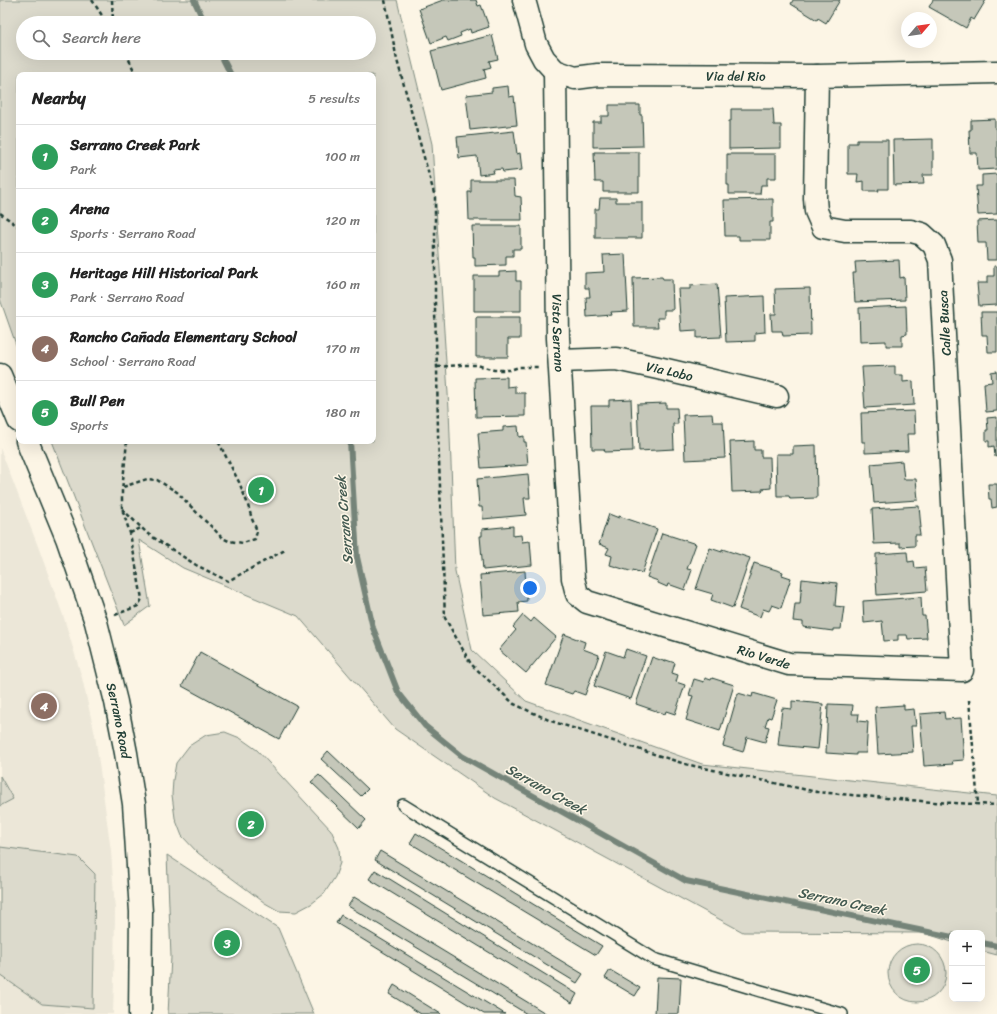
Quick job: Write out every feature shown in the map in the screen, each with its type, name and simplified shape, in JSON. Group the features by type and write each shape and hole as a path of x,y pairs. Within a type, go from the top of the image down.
{"street":[{"path":"524,0 536,44 544,60 555,71"},
{"name":"Via del Rio","path":"555,71 576,78 598,75 817,76 997,72"},
{"name":"Vista Serrano","path":"555,71 558,338 573,578 577,594"},
{"name":"Calle Busca","path":"817,76 815,198 816,212 823,227 845,231 911,231 922,234 934,245 940,260 962,670"},
{"name":"Via Lobo","path":"560,360 616,359 777,396"},
{"path":"0,375 16,414"},
{"name":"Serrano Road","path":"28,444 66,538 96,622 116,702 134,804 141,912 140,1014"},
{"name":"Rio Verde","path":"577,594 587,602 789,664 962,670"}],"lane":[{"path":"403,804 654,959 842,1014"}],"path":[{"path":"92,0 103,16"},
{"path":"112,0 113,16"},
{"path":"129,60 135,72"},
{"path":"0,213 16,225"},
{"path":"437,367 477,365 494,370 510,370 519,367 539,367"},
{"path":"96,622 138,606 142,599 130,533 122,509 126,444"},
{"path":"123,487 147,479 157,480 176,492 222,538 243,543 255,538 257,531 247,502 239,482 220,444"},
{"path":"122,509 148,534 196,565 228,581 285,550"},
{"path":"130,533 141,528"},
{"path":"968,700 978,804"}],"shaded area":[{"path":"0,0 397,0 432,144 449,409 455,571 472,650 526,701 702,764 997,796 997,955 985,952 985,930 949,930 949,941 924,933 743,932 495,798 395,729 298,616 183,568 139,540 150,606 124,625 53,444 376,444 376,72 16,72 16,344 0,299"},
{"path":"0,448 64,618 82,678 95,735 111,851 115,910 113,1014 0,1014"},
{"path":"225,732 240,738 257,750 331,830 339,848 340,863 335,877 324,894 311,904 296,912 279,911 265,903 198,853 182,836 175,818 172,795 176,763 189,746 206,735"},
{"path":"0,776 13,799 0,806"},
{"path":"0,847 78,857 95,874 93,1008 42,1004 0,975"},
{"path":"167,855 278,928 314,1014 168,1014 171,957"},
{"path":"911,944 923,944 938,952 946,967 946,979 938,994 923,1002 911,1002 896,994 888,979 888,967 896,952"}],"building":[{"path":"443,0 476,0 478,6 481,5 489,27 471,33 470,29 460,33 461,36 448,41 446,37 431,43 419,9"},
{"path":"793,0 840,0 826,23 818,18 817,20 791,4"},
{"path":"933,0 986,0 974,20 971,18 966,28 929,7"},
{"path":"492,35 498,59 489,61 491,67 484,69 486,78 441,90 431,51"},
{"path":"508,86 509,97 514,96 517,125 470,130 466,95 492,92 492,88"},
{"path":"609,105 640,105 640,115 642,115 643,146 593,147 593,122 601,122 601,116 609,116"},
{"path":"731,109 773,109 774,125 781,125 781,148 729,149 729,121 731,121"},
{"path":"995,119 995,129 997,129 997,169 978,170 977,153 970,153 969,130 971,130 971,120"},
{"path":"514,131 517,154 520,153 522,170 503,172 502,169 493,170 494,173 479,175 477,156 459,158 457,137"},
{"path":"933,139 933,175 923,175 924,184 894,185 893,140"},
{"path":"857,140 888,140 888,189 878,189 879,191 864,191 864,181 857,182 858,174 848,174 848,143 857,143"},
{"path":"594,152 639,152 639,192 603,192 603,182 595,182"},
{"path":"727,154 776,154 776,178 767,178 767,185 761,185 760,194 729,194 729,185 727,185"},
{"path":"997,174 997,214 978,215 976,186 982,186 982,175"},
{"path":"471,180 514,180 515,196 521,197 522,220 469,220 468,192 471,192"},
{"path":"600,198 616,198 616,202 642,202 642,238 595,238 595,209 599,209"},
{"path":"773,199 773,222 770,222 770,240 739,240 739,236 725,236 724,200"},
{"path":"997,220 997,260 987,260 986,243 978,243 977,221"},
{"path":"472,226 521,226 521,249 513,249 513,256 506,256 506,265 475,266 475,257 473,257"},
{"path":"625,254 628,311 611,312 612,315 587,317 586,297 590,297 589,288 585,288 585,273 604,272 603,255"},
{"path":"899,260 900,278 904,277 905,300 855,302 853,273 856,273 855,262"},
{"path":"994,266 997,266 997,305 979,306 977,283 987,283 987,276 994,276"},
{"path":"516,271 516,281 521,281 521,311 474,311 474,276 499,276 499,272"},
{"path":"662,277 663,279 672,279 673,310 664,310 664,318 657,318 658,327 634,327 633,278"},
{"path":"717,284 721,337 697,338 697,330 681,331 678,289 690,289 690,286"},
{"path":"810,288 811,335 783,336 782,331 772,331 771,314 776,314 775,289"},
{"path":"764,296 765,332 755,333 755,341 726,342 724,298"},
{"path":"906,306 907,334 902,335 902,346 886,346 886,341 860,342 859,308"},
{"path":"981,312 997,312 997,352 988,352 987,335 982,335"},
{"path":"476,317 520,317 520,339 508,339 508,357 476,357"},
{"path":"895,366 895,375 903,375 903,382 913,381 914,405 865,408 862,367"},
{"path":"997,371 997,411 986,412 984,383 992,382 991,372"},
{"path":"507,377 507,387 515,386 515,393 525,393 525,416 476,417 475,378"},
{"path":"631,399 633,451 605,452 604,449 592,449 591,406 609,406 609,400"},
{"path":"666,403 666,408 677,408 678,424 673,424 674,449 639,451 637,404"},
{"path":"914,411 915,434 907,434 908,451 865,453 865,442 862,442 861,413"},
{"path":"712,414 713,422 723,422 725,458 685,460 683,415"},
{"path":"997,417 997,456 995,457 994,446 989,447 989,441 986,441 986,430 988,430 987,418"},
{"path":"518,426 519,437 524,436 524,442 526,442 528,465 481,468 478,433 503,431 503,427"},
{"path":"754,441 754,450 761,450 761,457 770,457 771,488 762,489 763,491 732,492 730,442"},
{"path":"816,445 817,498 790,499 789,496 777,496 776,454 793,454 793,446"},
{"path":"902,461 904,479 916,479 918,500 874,503 871,464"},
{"path":"528,474 530,498 524,498 526,515 483,519 482,507 479,507 477,479"},
{"path":"988,484 997,484 997,507 992,508 991,499 989,499"},
{"path":"919,506 921,528 919,528 920,535 915,535 915,546 900,547 900,543 874,544 872,509"},
{"path":"609,514 657,529 642,573 633,570 633,572 610,565 612,556 606,554 609,548 599,544"},
{"path":"513,526 513,536 521,535 522,542 530,541 532,565 483,570 480,536 482,536 482,529"},
{"path":"662,533 696,544 687,569 692,570 685,590 668,584 667,587 658,583 658,581 647,577"},
{"path":"710,548 722,552 722,549 750,558 733,608 711,600 713,594 696,589"},
{"path":"907,552 908,562 914,561 915,568 925,567 927,591 877,595 875,564 876,554"},
{"path":"754,563 783,572 782,575 791,578 781,608 772,605 769,611 763,609 760,617 739,609"},
{"path":"525,571 527,601 518,602 519,612 483,615 480,575"},
{"path":"802,579 837,583 835,606 844,607 841,629 833,629 833,631 803,627 803,622 793,621 795,604 800,604"},
{"path":"921,597 922,616 925,616 927,638 908,639 907,635 898,635 898,640 884,641 882,621 864,623 863,601"},
{"path":"523,615 531,622 534,618 556,637 526,673 499,650 516,630 513,627"},
{"path":"564,634 585,642 583,649 599,655 585,695 574,691 572,694 546,685"},
{"path":"626,649 646,656 631,699 594,686 606,651 623,657"},
{"path":"200,652 297,706 279,739 182,686"},
{"path":"652,657 666,662 666,660 675,663 672,673 678,675 676,682 685,685 675,714 666,711 665,714 636,704"},
{"path":"705,678 711,680 712,678 734,685 720,731 686,720 693,696 689,695 694,679 704,682"},
{"path":"738,693 752,697 753,693 777,700 771,718 768,717 765,726 769,727 765,742 747,737 743,752 723,746"},
{"path":"792,701 823,704 818,749 778,745 782,708 792,709"},
{"path":"828,704 853,705 852,714 859,714 858,721 868,722 866,753 856,753 856,755 826,753"},
{"path":"904,705 904,710 914,709 916,726 911,726 913,752 878,754 875,707"},
{"path":"944,712 945,719 961,718 964,760 952,761 953,764 924,766 920,714"},
{"path":"328,751 368,789 361,796 321,759"},
{"path":"319,775 366,820 359,828 311,782"},
{"path":"416,833 602,946 596,955 410,843"},
{"path":"380,851 583,974 577,983 375,860"},
{"path":"375,870 577,994 572,1003 369,879"},
{"path":"354,897 547,1014 527,1014 348,906"},
{"path":"341,915 505,1014 484,1014 336,923"},
{"path":"610,970 640,988 635,996 605,978"},
{"path":"657,977 681,978 679,1014 655,1014"},
{"path":"394,985 441,1014 421,1014 389,994"}],"waterway":[{"name":"Serrano Creek","path":"194,0 202,16"},
{"name":"Serrano Creek","path":"224,60 230,72"},
{"name":"Serrano Creek","path":"350,444 357,557 373,628 398,692 425,726 462,756 686,881 949,936"},
{"name":"Serrano Creek","path":"985,944 997,946"}],"place":[{"name":"Serrano Creek Park","path":"261,490"},
{"name":"Rancho Cañada Elementary School","path":"44,706"},
{"name":"Arena","path":"251,824"},
{"name":"Heritage Hill Historical Park","path":"227,943"},
{"name":"Bull Pen","path":"917,970"}]}
